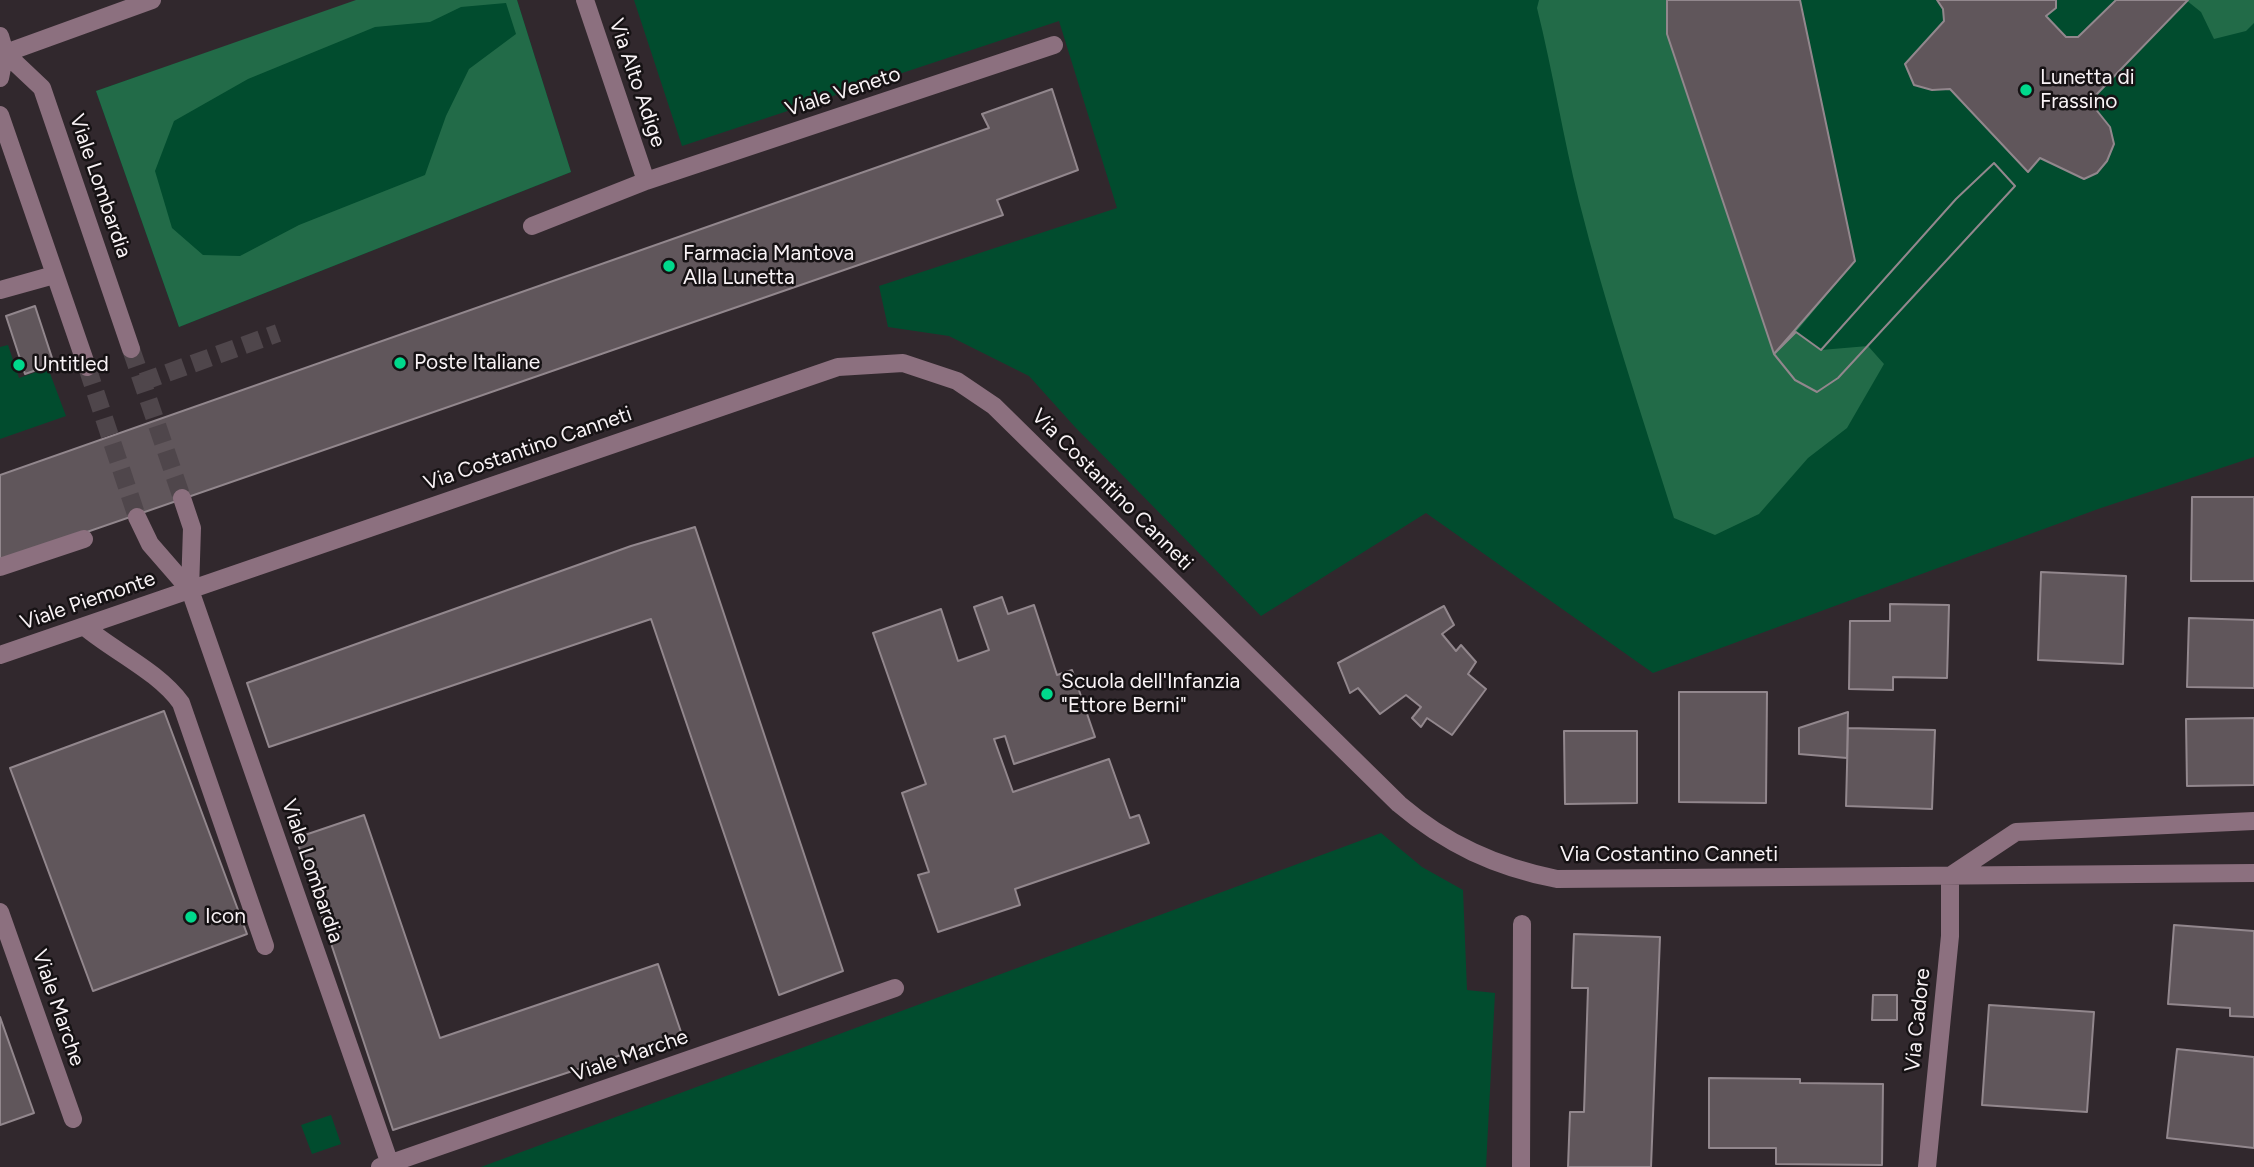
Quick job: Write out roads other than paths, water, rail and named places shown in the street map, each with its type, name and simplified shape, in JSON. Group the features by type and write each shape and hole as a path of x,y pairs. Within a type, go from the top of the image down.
{"street":[{"path":"0,78 2,48 152,0"},
{"name":"Via Alto Adige","path":"584,0 646,181"},
{"name":"Viale Veneto","path":"533,226 646,181 1054,45"},
{"name":"Viale Lombardia","path":"2,48 42,88 131,349"},
{"path":"0,115 87,367"},
{"path":"0,290 54,275"},
{"name":"Via Costantino Canneti","path":"190,590 838,367 903,363 957,381 994,406 1399,804 1426,827 1459,846 1518,871 1557,879 2254,873"},
{"name":"Viale Lombardia","path":"182,498 192,528 190,590 387,1166"},
{"name":"Viale Lombardia","path":"137,517 150,544 190,590"},
{"path":"0,566 84,539"},
{"name":"Viale Piemonte","path":"0,655 190,590"},
{"path":"85,627 114,652 167,685 181,704 265,946"},
{"path":"1950,876 2016,832 2254,821"},
{"name":"Via Cadore","path":"1927,1167 1950,936 1950,876"},
{"name":"Viale Marche","path":"0,912 73,1119"},
{"path":"1521,1167 1522,924"},
{"name":"Viale Marche","path":"387,1166 895,988"}],"tunnel":[{"path":"142,382 278,333"},
{"path":"131,349 182,498"},
{"path":"87,367 137,517"}],"place":[{"name":"Lunetta di Frassino","path":"2026,90"},
{"name":"Farmacia Mantova Alla Lunetta","path":"669,266"},
{"name":"Poste Italiane","path":"400,363"},
{"name":"Untitled","path":"19,365"},
{"name":"Scuola dell'Infanzia \"Ettore Berni\"","path":"1047,694"},
{"name":"Icon","path":"191,917"}]}
